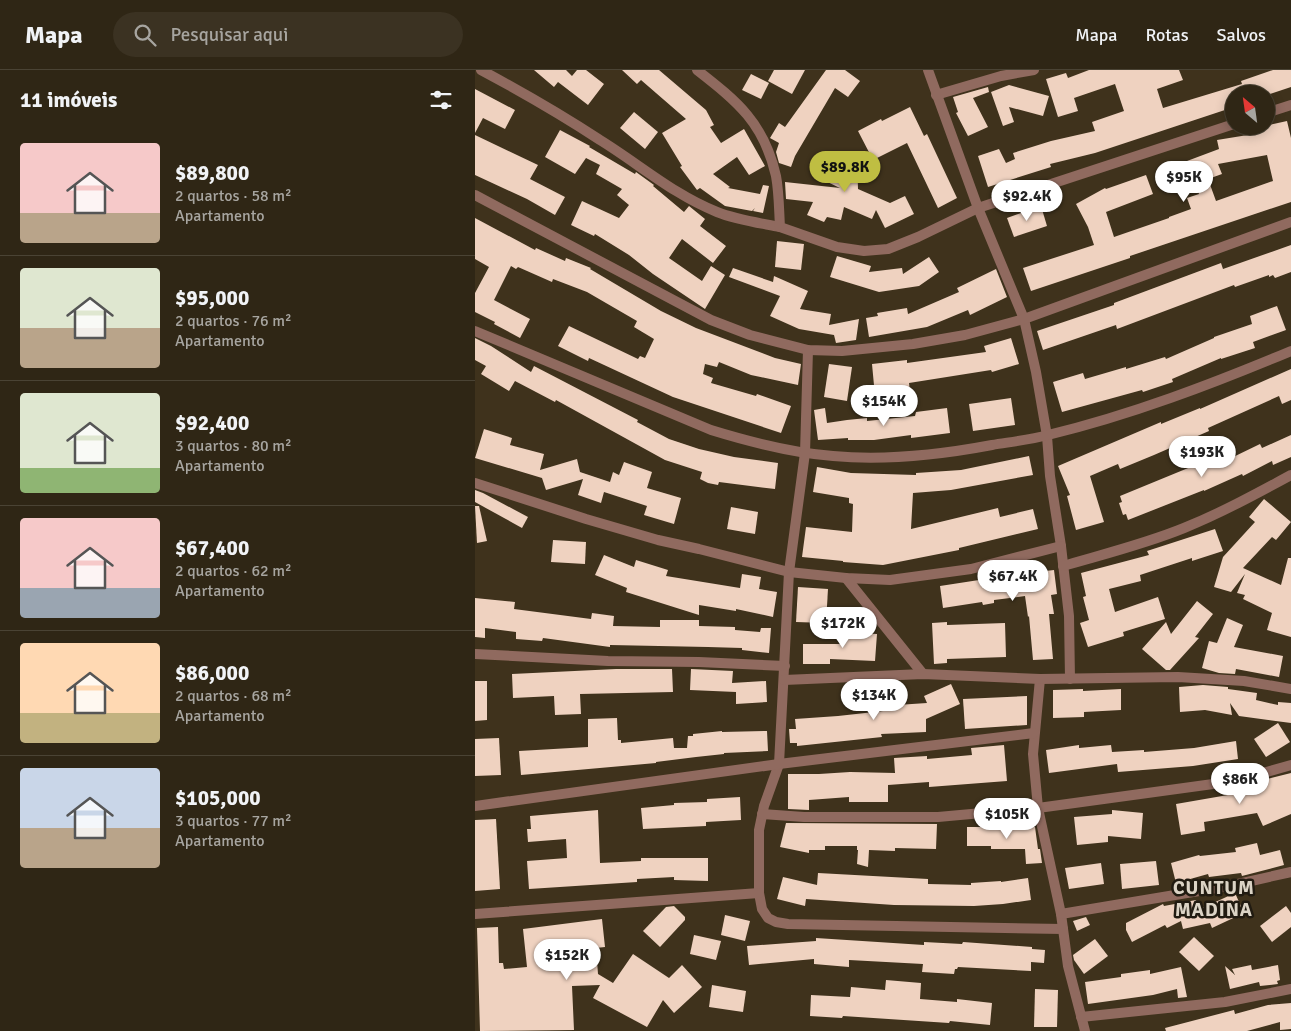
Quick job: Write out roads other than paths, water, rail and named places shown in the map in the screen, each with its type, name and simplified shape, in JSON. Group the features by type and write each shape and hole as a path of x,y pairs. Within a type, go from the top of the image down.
{"street":[{"path":"481,70 525,93 694,201 718,213 780,227 837,246 864,251 888,249 918,237 978,208 1225,127"},
{"path":"697,70 743,108 762,134 776,178 780,227"},
{"path":"928,70 978,208 1024,318 1047,436 1069,616 1070,679"},
{"path":"936,95 1001,76 1034,70"},
{"path":"1275,110 1291,105"},
{"path":"475,194 711,320 750,335 808,350 842,351 913,344 965,335 1024,318 1291,222"},
{"path":"475,331 693,423 733,437 805,453 901,458 942,454 1047,436 1145,407 1238,373 1291,351"},
{"path":"808,350 805,453 789,572 779,764 762,814 759,830 759,893 762,909 768,918 789,924 1063,928"},
{"path":"1063,566 1148,541 1184,528 1225,510 1291,475"},
{"path":"475,483 658,540 789,572 845,578 890,580 971,569 1061,546"},
{"path":"845,578 923,674"},
{"path":"475,654 609,661 699,662 785,666"},
{"path":"784,680 923,674 1040,679 1178,677 1244,681 1291,689"},
{"path":"1040,679 1033,754 1038,808 1061,914 1068,966 1085,1031"},
{"path":"475,806 779,764 1034,733"},
{"path":"762,814 804,817 938,817 1038,808 1235,781 1291,765"},
{"path":"1061,914 1229,886 1291,872"},
{"path":"475,914 759,893"},
{"path":"1081,1017 1225,1002 1291,989"}],"district":[{"name":"CUNTUM MADINA","path":"1214,899"}]}
